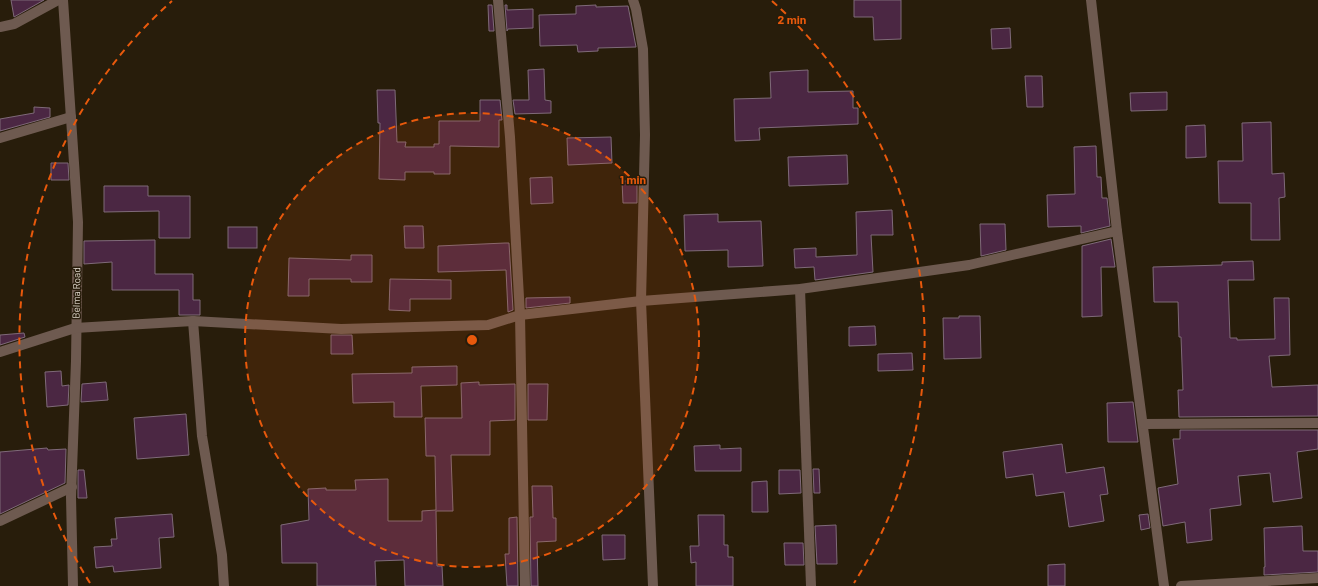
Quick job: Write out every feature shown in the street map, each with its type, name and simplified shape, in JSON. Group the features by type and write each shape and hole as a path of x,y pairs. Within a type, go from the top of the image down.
{"street":[{"path":"0,27 14,24 58,0"},
{"name":"Belma Road","path":"63,0 78,222 72,488 73,586"},
{"path":"498,0 510,137 520,315 525,586"},
{"path":"633,0 643,49 645,135 641,301 653,586"},
{"path":"1091,0 1118,231 1164,586"},
{"path":"0,138 71,116"},
{"path":"0,352 75,328 193,321 341,329 488,325 520,315 641,301 800,289 969,265 1118,231"},
{"path":"800,289 811,586"},
{"path":"193,321 202,436 222,555 224,586"},
{"path":"1144,424 1318,423"},
{"path":"0,521 72,488"},
{"path":"1181,586 1318,578"}],"building":[{"path":"11,0 44,0 14,17"},
{"path":"854,0 901,0 901,39 874,40 873,17 854,17"},
{"path":"488,5 492,5 494,31 489,31"},
{"path":"505,5 507,5 507,10 533,9 533,28 508,29 507,31"},
{"path":"596,5 596,7 628,6 636,47 598,48 598,51 578,52 577,45 540,46 539,15 576,14 576,6"},
{"path":"1010,28 1011,48 992,49 991,29"},
{"path":"544,69 545,100 551,101 551,113 515,114 513,100 529,100 528,70"},
{"path":"808,70 808,92 853,91 853,108 858,108 858,124 759,128 760,140 735,141 734,99 771,98 770,72"},
{"path":"1025,76 1042,76 1043,107 1027,107"},
{"path":"377,90 395,90 397,142 406,142 405,147 434,147 434,144 439,144 439,121 480,121 480,100 500,100 502,120 499,120 499,147 450,146 450,174 434,174 434,172 405,172 405,180 379,179 380,123 378,123"},
{"path":"1167,92 1167,110 1131,111 1130,93"},
{"path":"34,107 50,108 50,117 0,131 0,119 34,113"},
{"path":"1271,122 1272,174 1284,173 1285,197 1279,198 1280,240 1251,240 1251,203 1219,203 1218,161 1243,161 1242,123"},
{"path":"1205,125 1206,157 1186,158 1186,126"},
{"path":"611,137 612,163 568,165 567,138"},
{"path":"1096,146 1097,177 1101,177 1102,198 1107,198 1110,226 1081,233 1081,226 1048,227 1047,195 1075,194 1074,147"},
{"path":"847,155 848,184 789,186 788,157"},
{"path":"51,163 68,163 69,180 51,180"},
{"path":"552,177 553,203 531,204 530,178"},
{"path":"622,181 637,181 637,203 623,203"},
{"path":"104,186 148,186 148,196 190,196 190,238 159,238 159,211 104,212"},
{"path":"892,210 893,235 871,235 873,272 815,280 814,267 795,268 794,249 816,248 816,257 857,255 856,212"},
{"path":"718,214 718,222 761,221 763,266 728,267 728,250 685,251 684,215"},
{"path":"980,224 1005,224 1006,250 981,256"},
{"path":"404,226 423,226 424,248 405,248"},
{"path":"228,227 257,227 257,248 228,248"},
{"path":"1111,239 1115,267 1101,267 1102,316 1082,317 1082,246"},
{"path":"155,240 155,274 193,274 193,300 200,300 200,315 179,315 179,290 112,290 112,262 84,264 84,241"},
{"path":"509,243 513,310 508,312 506,270 438,272 438,246"},
{"path":"351,255 372,255 372,282 351,282 351,279 309,279 309,296 288,296 289,258 351,260"},
{"path":"1253,261 1254,280 1228,280 1230,338 1237,338 1237,340 1275,339 1274,298 1289,298 1290,355 1269,356 1272,387 1318,385 1318,416 1179,417 1178,390 1183,390 1178,302 1154,302 1153,267 1222,265 1222,262"},
{"path":"390,279 451,280 451,299 410,299 410,311 389,310"},
{"path":"570,297 570,303 526,308 526,298"},
{"path":"959,316 980,316 981,358 944,359 943,318 959,318"},
{"path":"875,326 876,345 849,346 849,327"},
{"path":"24,333 25,337 0,345 0,335"},
{"path":"331,335 352,335 353,354 331,354"},
{"path":"912,353 913,370 878,371 878,354"},
{"path":"457,366 457,385 421,386 422,417 394,417 394,402 353,403 352,374 412,373 412,367"},
{"path":"61,371 62,386 69,385 68,405 47,407 45,372"},
{"path":"106,382 108,400 81,402 82,384"},
{"path":"479,382 479,385 515,384 515,420 490,421 490,455 451,455 453,511 436,511 437,566 442,566 443,586 405,586 404,560 375,561 376,586 317,586 317,563 282,563 281,525 309,520 308,489 326,488 326,490 356,490 355,480 388,479 388,521 422,521 422,511 436,510 435,456 426,456 425,418 462,418 461,383"},
{"path":"528,384 548,384 547,420 528,420"},
{"path":"1133,402 1138,442 1108,442 1107,403"},
{"path":"186,414 189,455 137,459 134,418"},
{"path":"1180,430 1318,430 1318,449 1297,452 1302,498 1273,502 1270,473 1238,476 1241,505 1210,509 1212,540 1187,543 1185,522 1163,526 1158,488 1178,484 1173,439 1180,439"},
{"path":"1062,444 1066,473 1104,467 1108,494 1100,495 1104,521 1069,527 1064,492 1036,496 1033,474 1006,478 1003,452"},
{"path":"720,445 720,449 741,448 741,471 695,471 694,446"},
{"path":"47,448 48,450 66,449 65,483 0,514 0,452"},
{"path":"813,469 819,469 820,493 814,493"},
{"path":"78,470 84,470 87,498 78,498"},
{"path":"779,470 800,470 801,493 779,494"},
{"path":"767,481 768,512 752,512 752,482"},
{"path":"532,486 552,486 553,518 556,518 556,541 537,542 538,586 531,586 530,517 533,517"},
{"path":"172,514 174,537 159,538 161,568 114,572 113,566 96,568 94,547 112,546 111,539 117,539 115,518"},
{"path":"1148,514 1150,528 1141,530 1139,515"},
{"path":"698,515 724,515 724,545 728,545 728,557 733,557 733,586 696,586 696,562 691,563 690,546 699,546"},
{"path":"517,517 518,586 507,586 505,554 509,554 509,518"},
{"path":"836,525 837,564 817,564 815,526"},
{"path":"1302,526 1303,551 1318,551 1318,572 1264,575 1264,528"},
{"path":"602,535 625,535 625,559 603,560"},
{"path":"784,543 803,543 804,565 785,565"},
{"path":"1065,564 1065,586 1048,586 1048,565"}]}
